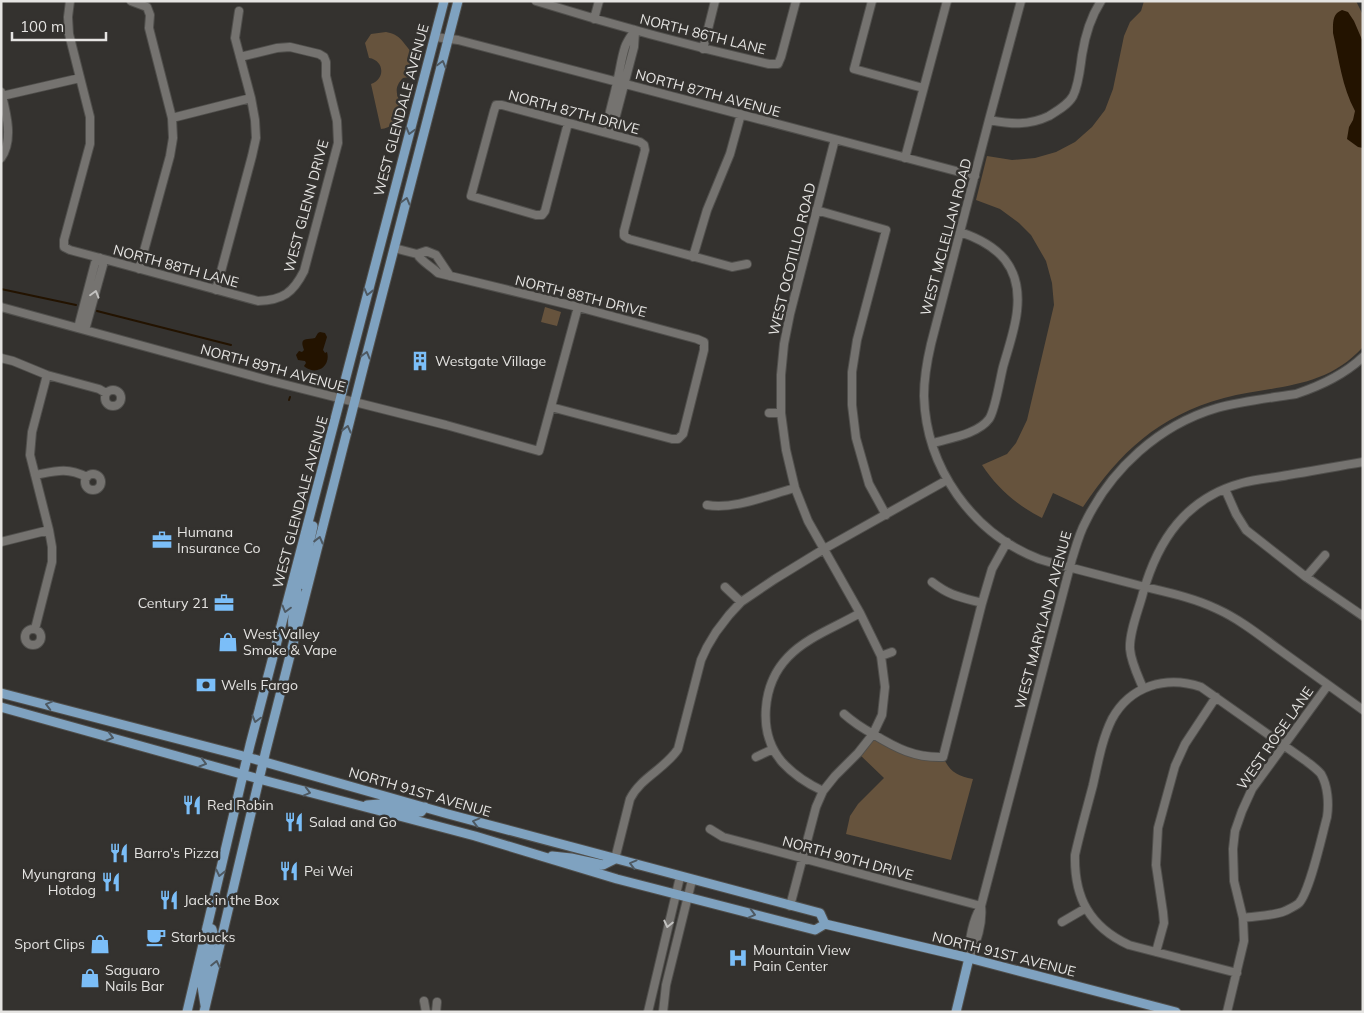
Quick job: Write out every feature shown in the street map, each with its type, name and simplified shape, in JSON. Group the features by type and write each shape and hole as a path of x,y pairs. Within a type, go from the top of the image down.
{"main road":[{"name":"WEST GLENDALE AVENUE","path":"187,1012 247,757 444,1"},
{"name":"WEST GLENDALE AVENUE","path":"205,1009 293,641 458,1"},
{"path":"380,245 394,248"},
{"path":"307,587 301,581 313,530 313,526 308,524"},
{"path":"293,581 298,593 293,616 293,641"},
{"name":"NORTH 91ST AVENUE","path":"1,693 247,757 820,914 825,924"},
{"name":"NORTH 91ST AVENUE","path":"1,707 259,780 454,830 608,877 815,930 825,924 969,958 1176,1012"},
{"path":"68,725 72,712"},
{"path":"359,805 380,804 417,812 421,812 425,807"},
{"path":"541,856 571,858 603,866 615,859"},
{"path":"205,1009 202,986 213,934 212,929 207,927"},
{"name":"WEST MARYLAND AVENUE","path":"956,1012 969,958"}],"street":[{"path":"1,158 6,151 8,135 2,94 80,78 69,34 68,17 70,1"},
{"path":"131,1 147,7 150,15 149,28 172,118 173,138 170,156 139,269"},
{"name":"NORTH 86TH LANE","path":"536,1 703,49 769,64 778,64 796,1"},
{"path":"594,19 599,1"},
{"path":"703,49 715,1"},
{"path":"872,1 854,69 923,88"},
{"path":"905,158 947,1"},
{"name":"WEST MCLELLAN ROAD","path":"947,480 929,427 924,396 925,377 931,344 1022,1"},
{"path":"989,120 1020,124 1037,122 1059,110 1072,97 1080,74 1087,32 1094,11 1101,1"},
{"path":"216,290 254,147 256,128 251,98 235,38 239,11"},
{"path":"621,83 619,68 623,52 635,30"},
{"path":"607,133 614,123 621,83 634,48 635,30"},
{"name":"NORTH 87TH AVENUE","path":"434,37 458,40 975,176"},
{"name":"WEST GLENN DRIVE","path":"240,57 290,47 324,57 326,76 337,120 338,143 304,271 298,283 283,296"},
{"path":"623,52 632,55"},
{"name":"NORTH 88TH LANE","path":"80,78 90,117 90,144 64,240 64,247 258,301 272,301 283,296"},
{"path":"172,118 251,98"},
{"name":"NORTH 87TH DRIVE","path":"568,123 546,210 542,215 536,215 471,196 496,105 502,105 607,133 640,142 644,144 645,150 624,236 628,239 693,256"},
{"path":"741,114 730,154 707,210 693,256 732,267 747,264"},
{"name":"WEST OCOTILLO ROAD","path":"824,550 808,521 795,488 786,450 781,413 781,375 784,344 790,314 835,140"},
{"path":"816,210 886,230 857,340 852,372 852,405 856,438 869,484 886,515"},
{"path":"933,443 980,427 989,418 1017,313 1017,288 1013,273 1004,258 980,239 960,232"},
{"name":"NORTH 88TH DRIVE","path":"394,248 417,254 426,251 436,255"},
{"name":"NORTH 88TH DRIVE","path":"417,254 421,260 438,273 578,307 704,342 704,350 683,434 678,440 551,407"},
{"path":"428,264 436,255 450,276"},
{"path":"81,329 95,263 100,258"},
{"name":"NORTH 89TH AVENUE","path":"1,307 235,371 446,424 539,451 551,407"},
{"path":"551,407 578,307"},
{"path":"1,358 47,375 99,389 106,394"},
{"name":"WEST MARYLAND AVENUE","path":"969,958 975,945 982,914 981,906 1070,567 1084,525 1100,496 1125,465 1152,441 1180,424 1209,411 1236,404 1296,394 1315,387 1344,372 1363,358"},
{"path":"35,629 52,562 49,530 30,455 32,432 47,375"},
{"path":"769,413 781,413"},
{"path":"1143,688 1134,666 1130,649 1132,635 1156,555 1174,527 1193,508 1209,496 1242,483 1363,462"},
{"path":"35,475 68,470 87,477"},
{"path":"615,859 630,799 641,783 673,757 678,749 701,660 716,632 729,615 741,602 775,579 947,480 967,508 1007,542 1040,559 1188,597 1217,609 1244,624 1363,710"},
{"path":"706,505 717,507 729,506 795,488"},
{"path":"1225,489 1236,514 1246,530 1306,576 1363,616"},
{"path":"1,542 49,530"},
{"path":"844,714 873,734 903,751 929,757 943,757 982,602 992,569 1007,542"},
{"path":"790,906 816,807 823,791 834,776 858,753 873,734 882,715 886,687 881,656 824,550"},
{"path":"1306,576 1325,555"},
{"path":"932,582 953,596 982,602"},
{"path":"725,587 741,602"},
{"path":"823,791 795,774 782,762 773,749 767,730 766,705 768,691 773,678 787,658 800,647 860,614"},
{"path":"881,656 892,652"},
{"path":"1237,973 1129,945 1114,938 1098,924 1080,896 1076,876 1075,855 1105,737 1113,717 1124,703 1143,688 1160,682 1177,681 1201,687 1306,761 1321,775 1326,791 1327,817 1309,881 1298,903 1285,911 1243,918"},
{"name":"WEST ROSE LANE","path":"1227,1012 1244,941 1243,918 1234,881 1233,849 1235,832 1252,789 1328,685"},
{"path":"1156,952 1164,924 1156,865 1158,828 1175,766 1185,744 1216,697"},
{"path":"756,757 773,749"},
{"name":"NORTH 90TH DRIVE","path":"710,829 723,837 981,906"},
{"path":"648,1012 680,877"},
{"path":"663,1012 666,985 692,880"},
{"path":"1062,922 1086,908"},
{"path":"424,1001 426,1012"},
{"path":"436,1012 437,1002"}],"shaded area":[{"path":"1144,1 1356,1 1363,15 1363,347 1348,361 1315,379 1224,398 1179,415 1160,426 1126,453 1111,469 1083,507 1053,493 1042,518 1009,496 982,465 1007,454 1016,443 1027,420 1054,305 1052,283 1046,261 1031,235 1000,209 976,200 987,156 1012,160 1035,158 1056,152 1075,142 1092,127 1105,110 1113,89 1124,36 1130,22 1141,11"},
{"path":"1342,10 1348,12 1354,21 1363,42 1363,148 1358,147 1347,139 1355,111 1344,83 1333,33 1335,16"},
{"path":"386,32 400,39 417,56 411,77 403,78 397,87 401,107 399,119 391,126 381,129 371,84 379,78 381,70 378,62 369,58 365,43 371,34"},
{"path":"545,307 561,312 557,326 541,322"},
{"path":"320,332 325,333 327,337 323,350 325,353 327,352 327,362 318,370 310,370 304,366 305,361 298,360 296,355 299,351 302,352 304,350 302,343 304,340 315,338"},
{"path":"873,734 891,745 943,757 948,766 955,772 973,779 951,860 846,834 850,816 858,804 884,778 858,753"}],"waterway":[{"path":"1,289 76,305"},
{"path":"97,311 231,345"}],"place":[{"name":"Westgate Village","path":"420,361"},
{"name":"Humana Insurance Co","path":"162,540"},
{"name":"Century 21","path":"224,603"},
{"name":"West Valley Smoke & Vape","path":"228,642"},
{"name":"Wells Fargo","path":"206,685"},
{"name":"Red Robin","path":"192,805"},
{"name":"Salad and Go","path":"294,822"},
{"name":"Barro's Pizza","path":"119,853"},
{"name":"Pei Wei","path":"289,871"},
{"name":"Myungrang Hotdog","path":"111,882"},
{"name":"Jack in the Box","path":"169,900"},
{"name":"Starbucks","path":"156,937"},
{"name":"Sport Clips","path":"100,944"},
{"name":"Mountain View Pain Center","path":"738,958"},
{"name":"Saguaro Nails Bar","path":"90,978"}]}
